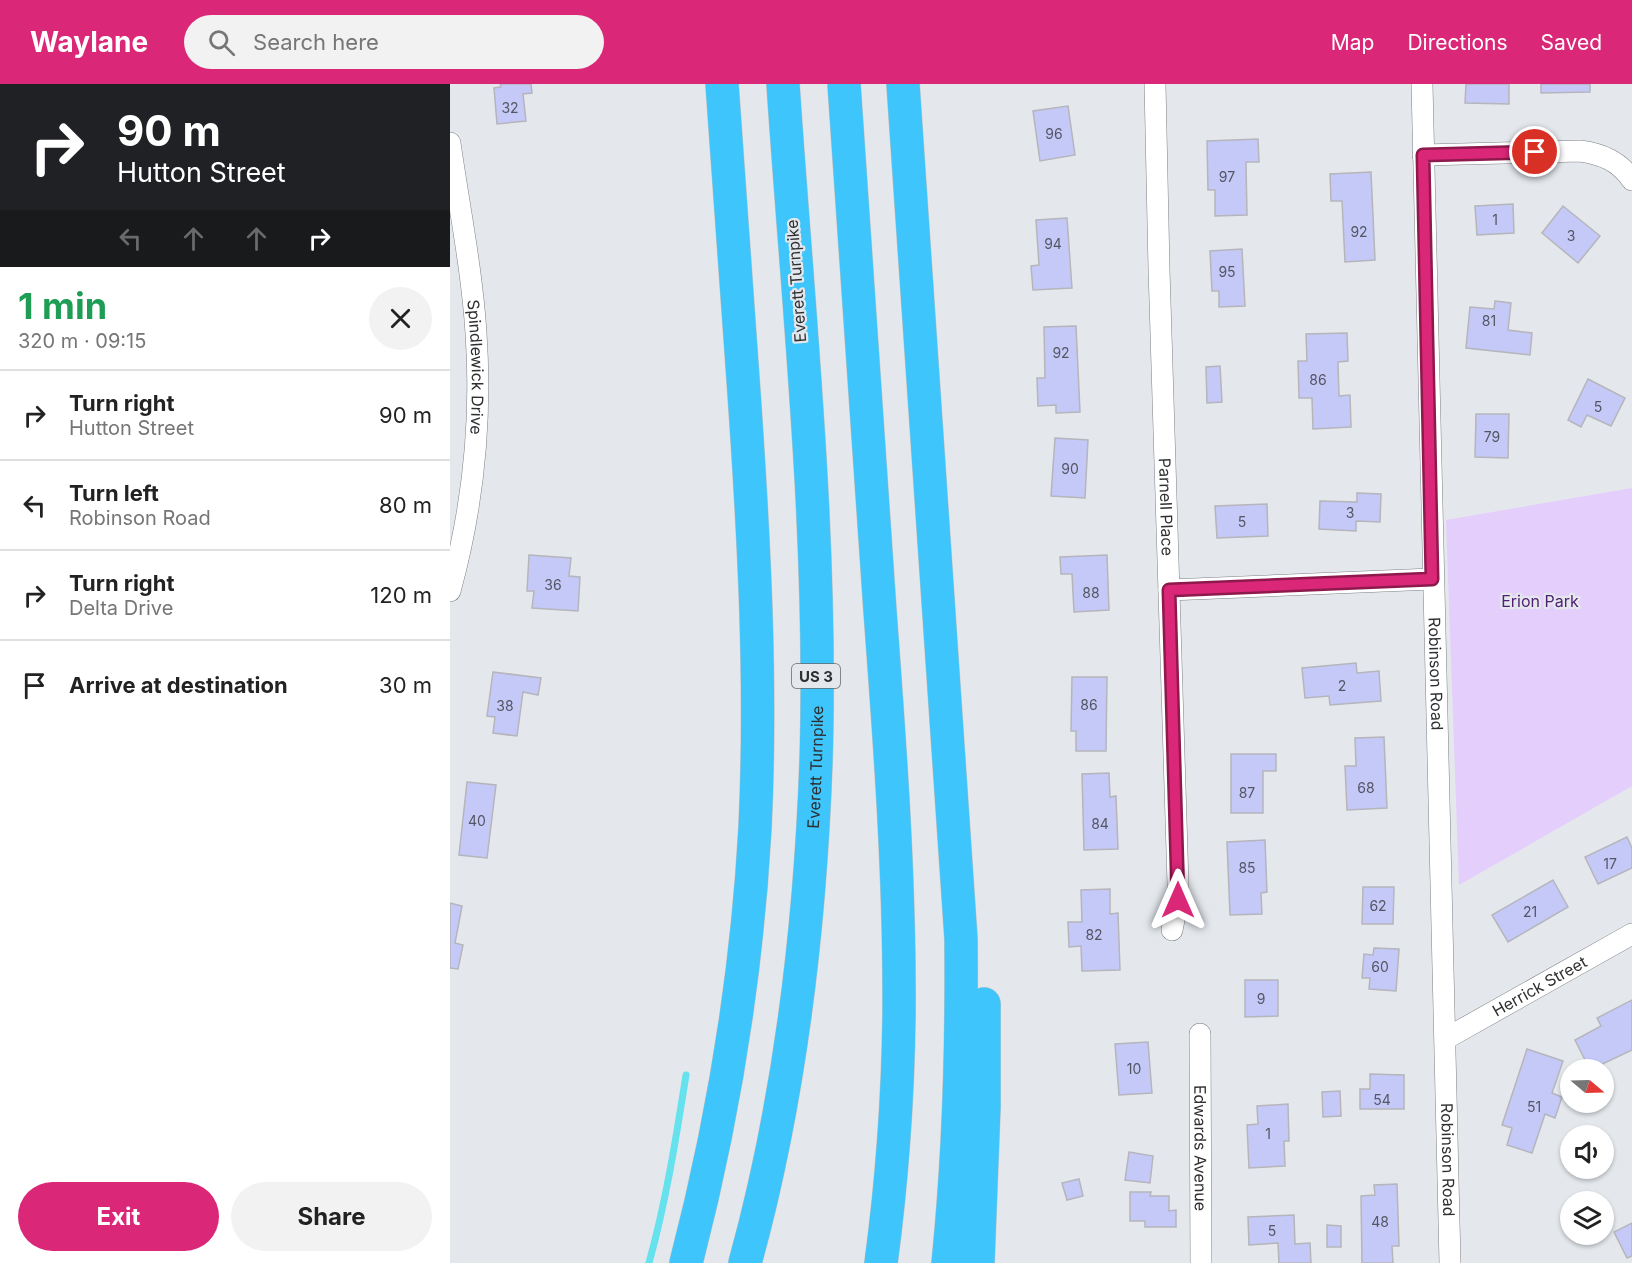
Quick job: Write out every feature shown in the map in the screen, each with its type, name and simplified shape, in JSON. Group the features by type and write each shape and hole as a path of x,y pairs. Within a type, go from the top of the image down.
{"highway":[{"path":"686,1263 717,1123 737,1008 750,894 757,773 754,557 722,84"},
{"name":"Everett Turnpike","path":"745,1263 767,1172 783,1090 801,966 809,884 815,770 816,688 809,470 783,84"},
{"path":"844,84 888,715 897,893 899,1017 896,1099 881,1263"},
{"path":"903,84 961,939 960,1106 948,1263"},
{"path":"937,566 976,898 982,971 984,1097 978,1263"},
{"path":"758,1263 783,1090"}],"street":[{"name":"Parnell Place","path":"1155,84 1178,884 1172,930"},
{"name":"Robinson Road","path":"1422,84 1432,579 1447,1038 1450,1263"},
{"name":"Spindlewick Drive","path":"450,143 474,320 478,376 477,420 468,505 458,562 450,591"},
{"path":"1423,155 1580,151 1611,159 1632,180"},
{"path":"1169,590 1432,579"},
{"name":"Herrick Street","path":"1447,1038 1632,933"},
{"name":"Edwards Avenue","path":"1200,1034 1201,1263"}],"green space":[{"name":"Erion Park","path":"1632,488 1632,786 1459,885 1446,520"}],"building":[{"path":"500,84 531,84 532,93 523,94 526,121 497,124 494,88 501,87"},
{"path":"1466,84 1509,84 1509,104 1465,103"},
{"path":"1541,84 1590,84 1590,92 1541,93"},
{"path":"1068,106 1075,155 1040,161 1033,111"},
{"path":"1258,139 1259,162 1246,162 1247,215 1215,216 1215,190 1208,190 1207,141"},
{"path":"1371,172 1375,260 1345,262 1342,201 1331,201 1330,174"},
{"path":"1513,204 1514,233 1477,235 1475,206"},
{"path":"1563,206 1600,236 1578,263 1542,233"},
{"path":"1067,218 1072,288 1033,290 1031,266 1039,265 1036,220"},
{"path":"1242,249 1245,306 1219,307 1219,291 1212,291 1210,251"},
{"path":"1495,301 1511,303 1508,330 1532,333 1530,355 1466,348 1470,307 1494,309"},
{"path":"1076,326 1080,412 1056,413 1056,405 1038,406 1037,378 1045,378 1044,327"},
{"path":"1347,333 1348,361 1338,362 1339,396 1350,395 1351,427 1313,429 1312,398 1299,398 1298,361 1307,361 1306,334"},
{"path":"1220,366 1222,402 1207,403 1206,367"},
{"path":"1588,379 1625,398 1611,426 1587,415 1581,427 1568,420"},
{"path":"1476,414 1509,414 1508,458 1475,457"},
{"path":"1055,438 1088,440 1085,498 1051,496"},
{"path":"1357,493 1381,494 1380,522 1356,521 1356,531 1319,529 1320,501 1357,502"},
{"path":"1267,504 1268,536 1217,538 1215,506"},
{"path":"529,555 571,558 569,576 580,577 578,611 532,608 534,591 527,591"},
{"path":"1107,555 1109,610 1074,612 1072,574 1061,574 1060,557"},
{"path":"1356,663 1357,673 1379,671 1381,701 1330,705 1329,696 1305,698 1302,668"},
{"path":"493,672 541,678 538,695 523,692 517,736 493,733 495,717 487,716"},
{"path":"1072,677 1107,677 1106,751 1076,751 1076,731 1071,731"},
{"path":"1384,737 1387,808 1347,810 1345,766 1356,766 1355,738"},
{"path":"1231,754 1276,754 1276,771 1263,771 1263,813 1231,813"},
{"path":"1109,773 1110,797 1116,796 1118,849 1084,850 1082,774"},
{"path":"467,782 496,785 487,858 459,855"},
{"path":"1627,837 1632,848 1632,868 1598,884 1585,857"},
{"path":"1265,840 1267,892 1261,893 1262,914 1230,915 1227,842"},
{"path":"1553,880 1568,907 1508,942 1492,915"},
{"path":"1363,887 1394,887 1393,924 1362,924"},
{"path":"1110,889 1110,914 1118,913 1120,970 1082,971 1081,946 1069,947 1068,922 1082,922 1081,890"},
{"path":"450,903 462,906 455,943 463,945 458,969 450,968"},
{"path":"1374,948 1399,949 1396,991 1369,989 1370,978 1362,978 1364,954 1373,955"},
{"path":"1245,980 1278,980 1278,1016 1245,1017"},
{"path":"1632,1000 1632,1050 1613,1059 1584,1059 1575,1040 1601,1026 1597,1018"},
{"path":"1148,1042 1152,1093 1119,1095 1115,1044"},
{"path":"1527,1049 1560,1060 1560,1070 1552,1093 1560,1096 1560,1103 1555,1118 1545,1114 1532,1153 1507,1145 1512,1128 1502,1125"},
{"path":"1370,1074 1404,1075 1404,1109 1360,1109 1360,1089 1370,1089"},
{"path":"1340,1091 1341,1116 1323,1117 1322,1092"},
{"path":"1288,1104 1289,1141 1284,1141 1285,1166 1249,1168 1247,1125 1258,1124 1257,1106"},
{"path":"1129,1152 1153,1156 1150,1183 1125,1180"},
{"path":"1079,1179 1083,1196 1067,1200 1062,1183"},
{"path":"1397,1184 1399,1246 1392,1246 1393,1263 1362,1263 1361,1196 1375,1195 1374,1185"},
{"path":"1130,1192 1151,1192 1150,1196 1169,1196 1169,1211 1176,1210 1176,1227 1145,1227 1145,1221 1130,1221"},
{"path":"1294,1215 1295,1244 1310,1243 1311,1263 1279,1263 1278,1243 1249,1245 1248,1217"},
{"path":"1632,1223 1632,1256 1627,1258 1614,1232"},
{"path":"1327,1225 1341,1226 1341,1247 1327,1247"}],"waterway":[{"path":"649,1263 666,1193 686,1075"}],"route":[{"path":"1178,900 1169,590 1432,579 1423,155 1535,152"}]}
